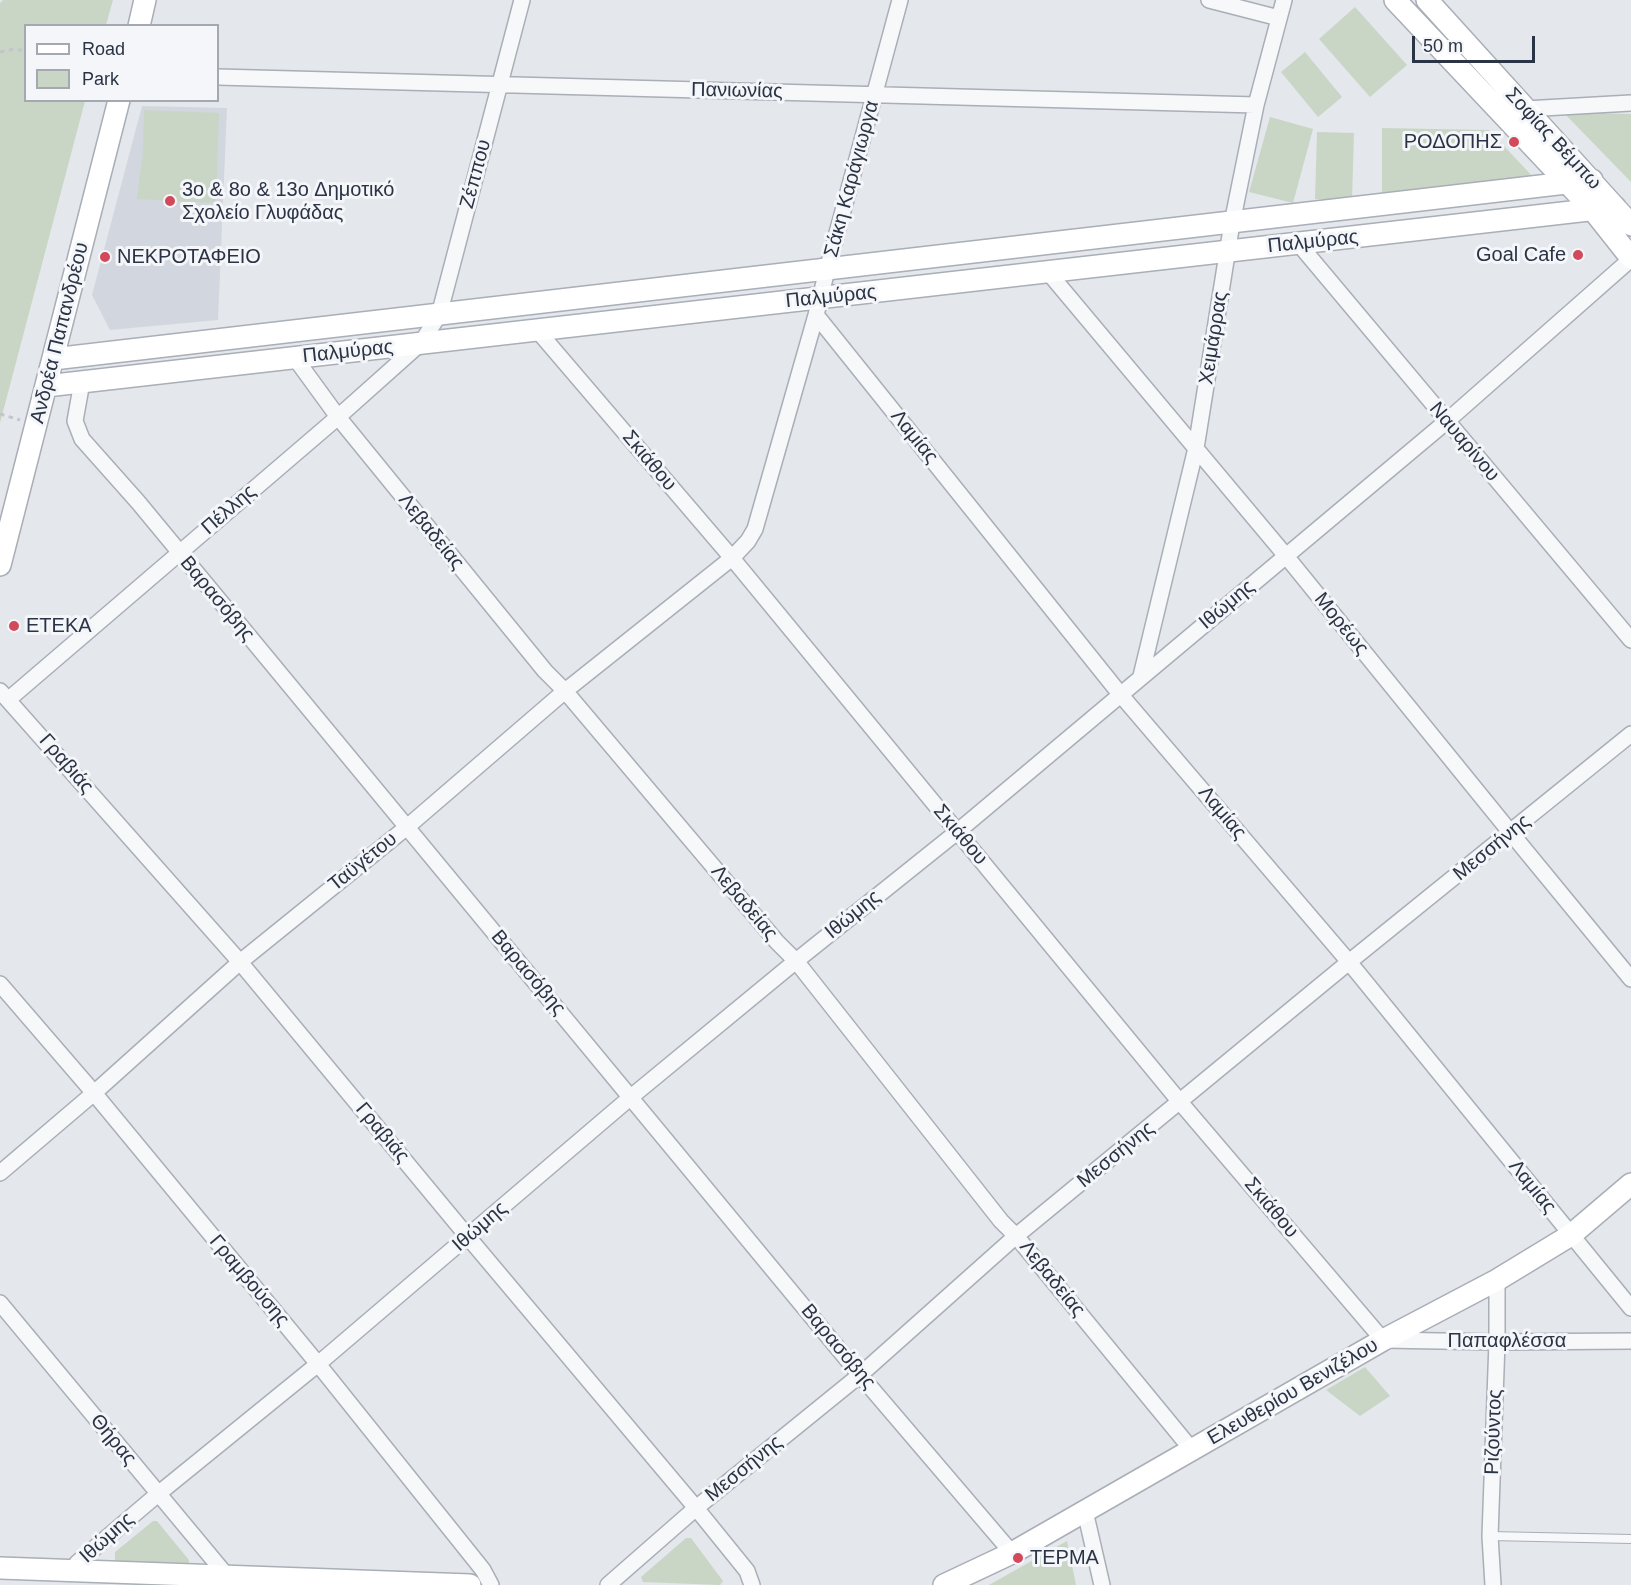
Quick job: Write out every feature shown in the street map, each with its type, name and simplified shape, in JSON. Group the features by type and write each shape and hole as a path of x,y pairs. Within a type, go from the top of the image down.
{"main road":[{"path":"139,24 145,0"},
{"name":"Σοφίας Βέμπω","path":"1395,0 1593,210 1631,258"},
{"name":"Σοφίας Βέμπω","path":"1426,0 1631,225"},
{"name":"Ανδρέα Παπανδρέου","path":"0,565 118,102"},
{"name":"Παλμύρας","path":"53,359 1592,180"},
{"name":"Παλμύρας","path":"46,386 537,330 818,306 1048,272 1615,207"},
{"name":"Ελευθερίου Βενιζέλου","path":"944,1585 1012,1553 1383,1340 1497,1280 1571,1235 1631,1184"},
{"path":"0,1568 74,1571 164,1579 227,1576 360,1583 470,1585"}],"street":[{"name":"Ζέππου","path":"421,343 439,315 522,0"},
{"name":"Σάκη Καράγιωργα","path":"732,558 748,541 755,529 818,306 900,0"},
{"path":"1209,0 1279,18"},
{"name":"Χειμάρρας","path":"1141,676 1196,448 1232,223 1256,105 1284,0"},
{"name":"Πανιωνίας","path":"219,77 1256,105"},
{"path":"1525,109 1631,103"},
{"name":"Ναυαρίνου","path":"1298,243 1631,640"},
{"name":"Ιθώμης","path":"74,1571 77,1563 158,1494 318,1364 631,1097 957,832 1447,421 1631,258"},
{"name":"Μορέως","path":"1048,272 1286,556 1631,979"},
{"name":"Λαμίας","path":"818,306 1120,694 1349,962 1631,1308"},
{"name":"Σκιάθου","path":"537,330 732,558 1180,1102 1383,1340"},
{"name":"Πέλλης","path":"4,695 179,553 421,343"},
{"name":"Λεβαδείας","path":"295,358 338,417 545,672 565,691 777,942 796,961 1001,1221 1016,1236 1192,1450"},
{"name":"Βαρασόβης","path":"82,382 75,421 82,439 138,502 861,1375 1012,1553"},
{"name":"Ταϋγέτου","path":"0,1173 94,1093 240,962 407,827 565,691 732,558"},
{"name":"Γραβιάς","path":"4,695 240,962 747,1570 752,1585"},
{"name":"Μεσσήνης","path":"608,1585 696,1508 861,1375 1016,1236 1631,734"},
{"name":"Γραμβούσης","path":"0,984 94,1093 318,1364 483,1570 491,1585"},
{"name":"Ριζούντος","path":"1493,1585 1490,1536 1497,1280"},
{"name":"Θήρας","path":"0,1303 227,1576"},
{"name":"Παπαφλέσσα","path":"1383,1340 1631,1341"},
{"path":"1085,1511 1102,1585"}],"lane":[{"path":"1490,1536 1631,1539"}],"path":[{"path":"0,52 14,49 24,51"}],"shaded area":[{"name":"3ο & 8ο & 13ο Δημοτικό Σχολείο Γλυφάδας","path":"142,106 227,108 218,320 110,330 92,295"}],"green space":[{"path":"3,0 113,0 106,24 24,24 24,102 85,102 0,423 0,3"},
{"path":"1355,7 1407,65 1370,97 1319,39"},
{"path":"1305,52 1342,97 1318,117 1281,72"},
{"path":"144,110 219,113 216,203 137,199 143,151"},
{"path":"1563,112 1631,114 1631,182"},
{"path":"1270,117 1313,129 1293,203 1249,192"},
{"path":"1382,128 1489,130 1534,178 1382,198"},
{"path":"1317,132 1354,133 1352,200 1315,199"},
{"path":"1365,1367 1390,1396 1360,1416 1326,1390"},
{"path":"153,1521 157,1521 189,1560 189,1563 115,1561 115,1552"},
{"path":"686,1538 691,1538 723,1581 720,1585 643,1582 641,1577"},
{"path":"1067,1541 1076,1585 989,1585"}],"place":[{"name":"ΡΟΔΟΠΗΣ","path":"1514,142"},
{"name":"3ο & 8ο & 13ο Δημοτικό Σχολείο Γλυφάδας","path":"170,201"},
{"name":"Goal Cafe","path":"1578,255"},
{"name":"ΝΕΚΡΟΤΑΦΕΙΟ","path":"105,257"},
{"name":"ΕΤΕΚΑ","path":"14,626"},
{"name":"TΕΡΜΑ","path":"1018,1558"}]}
